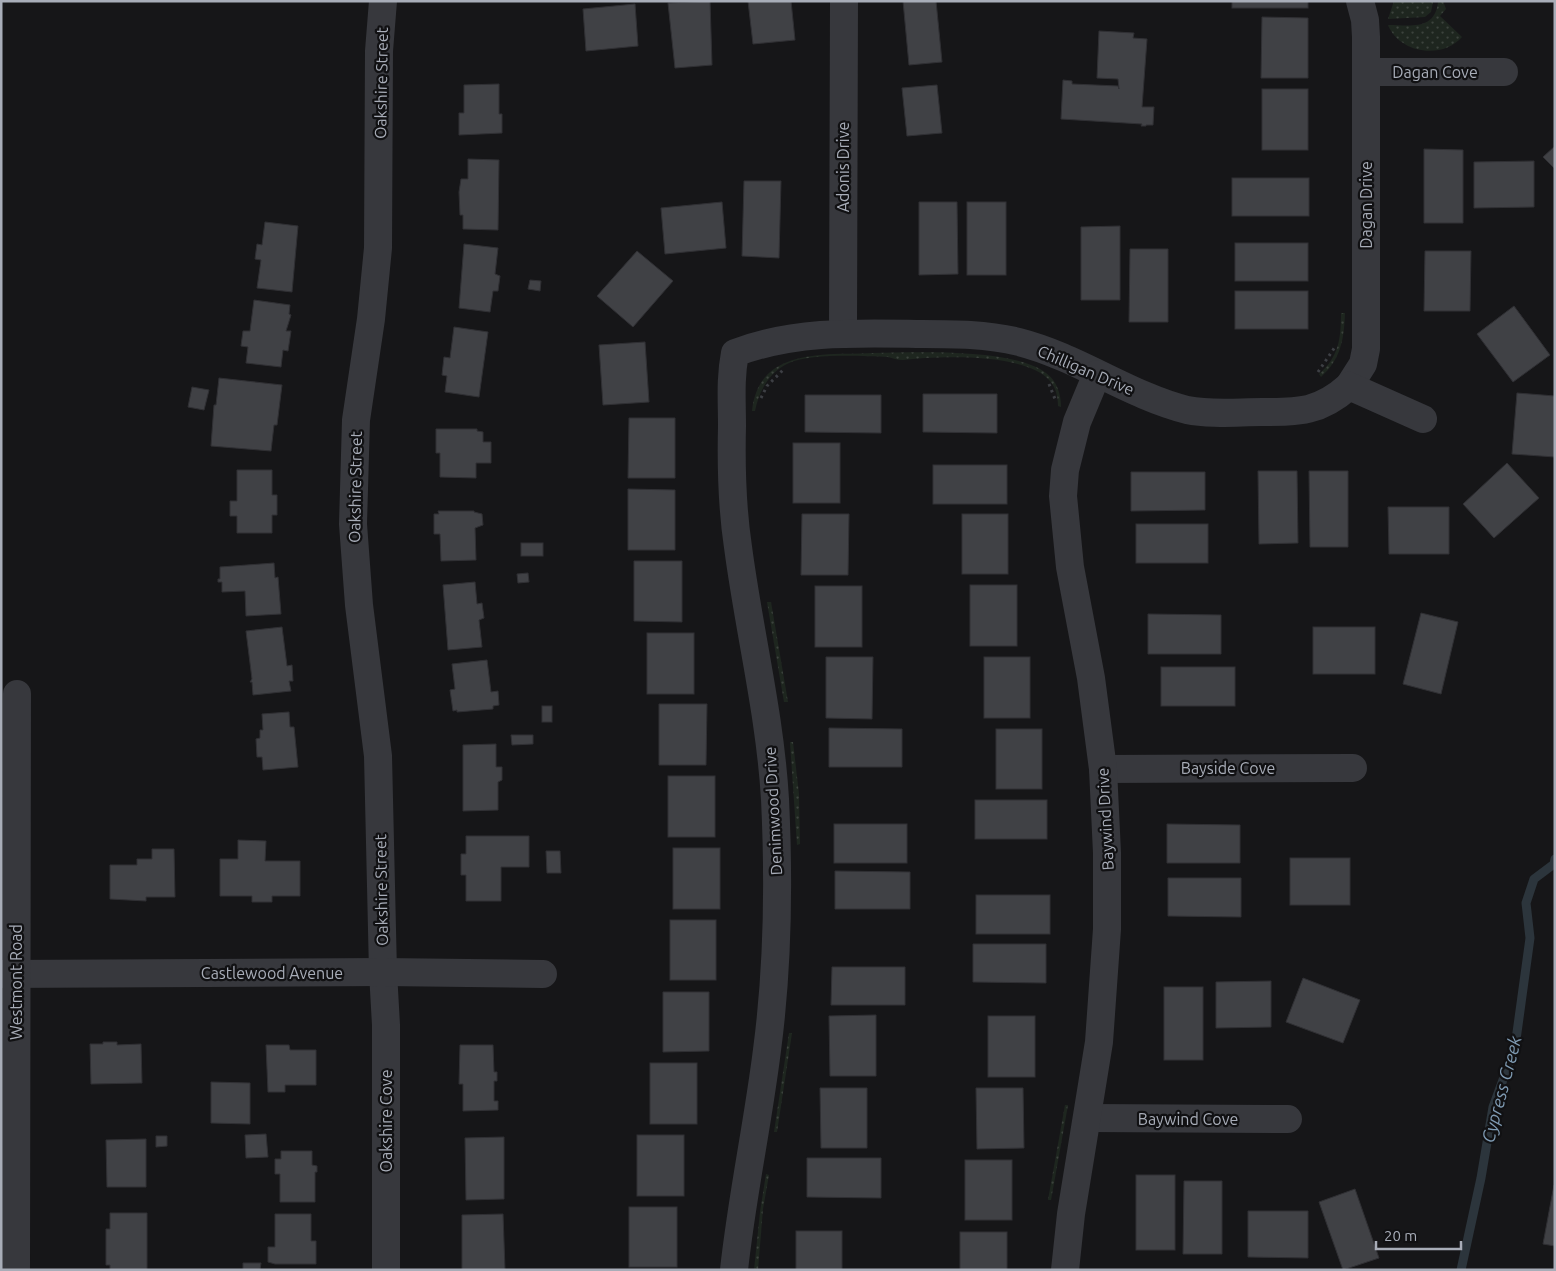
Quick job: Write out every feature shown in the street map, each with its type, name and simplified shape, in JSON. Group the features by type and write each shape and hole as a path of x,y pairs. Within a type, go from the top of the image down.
{"street":[{"name":"Oakshire Street","path":"383,1 380,51 378,248 371,319 356,420 352,478 352,524 359,605 378,756 383,972"},
{"name":"Adonis Drive","path":"843,332 844,1"},
{"name":"Dagan Drive","path":"1349,386 1362,364 1366,349 1366,72 1368,8"},
{"name":"Dagan Cove","path":"1366,72 1504,72"},
{"name":"Chilligan Drive","path":"736,353 763,342 843,332 980,335 1020,342 1161,402 1189,410 1218,412 1300,412 1316,409 1335,399 1349,386"},
{"name":"Denimwood Drive","path":"734,1270 741,1205 771,1021 777,896 774,797 769,738 740,566 732,496 730,379 736,353"},
{"name":"Baywind Drive","path":"1065,1270 1071,1214 1099,1042 1107,929 1107,853 1103,769 1091,678 1070,567 1063,496 1065,470 1078,422 1097,374"},
{"path":"1349,386 1423,418"},
{"name":"Westmont Road","path":"16,1270 8,974 17,694"},
{"name":"Bayside Cove","path":"1103,769 1353,768"},
{"name":"Castlewood Avenue","path":"8,974 383,972 543,974"},
{"name":"Oakshire Cove","path":"383,972 386,1025 386,1270"},
{"name":"Baywind Cove","path":"1088,1118 1288,1119"}],"path":[{"path":"1314,375 1329,359 1337,343"},
{"path":"760,401 768,386 789,366"},
{"path":"1044,379 1052,390 1054,407"}],"shaded area":[{"path":"1394,1 1433,2 1431,12 1425,17 1388,19"},
{"path":"1443,1 1446,9 1440,16 1462,37 1444,49 1433,51 1411,47 1401,42 1388,25 1413,25 1427,22 1436,11 1438,2"},
{"path":"1341,313 1345,313 1344,331 1340,348 1333,363 1321,377 1319,374 1331,361 1338,346"},
{"path":"913,352 975,354 1004,358 1028,364 1050,376 1058,388 1061,407 1058,406 1058,399 1050,381 1038,372 1022,365 980,358 958,357 903,360 888,357 837,356 798,360 782,367 766,383 759,396 755,411 752,411 755,395 769,373 791,361 805,357 834,354"},
{"path":"767,602 771,602 788,702 784,702"},
{"path":"790,742 793,742 799,794 800,844 797,845"},
{"path":"789,1033 792,1033 777,1132 774,1132"},
{"path":"1065,1105 1068,1105 1051,1200 1048,1200"},
{"path":"766,1174 769,1175 763,1209 758,1270 754,1270 760,1212"}],"building":[{"path":"710,1 712,65 675,68 668,3"},
{"path":"748,1 791,1 795,40 753,44"},
{"path":"903,1 936,1 942,62 909,65"},
{"path":"1232,1 1308,1 1308,8 1232,8"},
{"path":"635,4 638,46 586,51 583,9"},
{"path":"1262,17 1308,18 1308,78 1261,78"},
{"path":"1099,31 1134,33 1133,38 1147,39 1142,107 1154,107 1153,125 1141,126 1142,124 1061,119 1063,80 1072,81 1072,84 1118,86 1119,89 1118,79 1097,78"},
{"path":"499,84 499,114 502,114 502,133 459,135 459,113 464,113 464,85"},
{"path":"937,85 942,133 907,136 902,88"},
{"path":"1262,89 1308,89 1308,150 1262,150"},
{"path":"1555,146 1555,169 1543,157"},
{"path":"1424,149 1463,150 1463,223 1424,223"},
{"path":"468,159 499,160 498,230 463,229 463,215 460,215 459,192 461,179 468,179"},
{"path":"1534,161 1534,207 1474,208 1474,162"},
{"path":"1232,178 1309,178 1309,216 1232,216"},
{"path":"744,181 781,181 779,258 742,256"},
{"path":"722,202 726,248 665,254 661,208"},
{"path":"919,202 957,202 958,274 919,275"},
{"path":"967,202 1006,202 1006,275 967,275"},
{"path":"265,222 298,226 292,292 257,288 261,260 255,259 257,244 262,245"},
{"path":"1120,226 1120,300 1081,300 1081,227"},
{"path":"1235,243 1308,243 1308,281 1235,281"},
{"path":"464,244 498,248 495,274 500,276 498,291 493,291 490,312 459,308"},
{"path":"1130,249 1168,249 1168,322 1129,322"},
{"path":"637,251 673,281 633,327 597,296"},
{"path":"1425,251 1471,251 1470,311 1424,311"},
{"path":"530,280 541,281 540,291 528,289"},
{"path":"1235,291 1308,291 1308,329 1235,329"},
{"path":"254,300 290,305 289,314 291,315 286,331 291,331 288,351 283,350 281,367 246,363 248,347 241,346 243,331 250,331"},
{"path":"1514,306 1550,355 1513,382 1477,334"},
{"path":"454,327 488,332 479,397 445,392 447,376 442,375 444,357 450,358"},
{"path":"645,342 649,402 603,405 599,345"},
{"path":"219,378 282,385 277,425 274,425 271,451 211,446 214,405 216,405"},
{"path":"192,387 209,390 204,410 188,407"},
{"path":"1517,393 1555,396 1555,457 1512,454"},
{"path":"923,394 997,394 997,433 923,432"},
{"path":"805,395 881,395 881,433 805,432"},
{"path":"629,418 675,418 675,478 628,478"},
{"path":"436,429 477,429 477,431 483,432 483,442 491,442 491,463 476,463 476,478 440,477 440,453 436,453"},
{"path":"793,443 840,443 840,503 793,503"},
{"path":"1507,463 1539,498 1494,538 1463,504"},
{"path":"933,465 1007,465 1007,504 933,504"},
{"path":"237,470 272,470 272,495 277,495 277,515 272,515 272,533 237,533 237,516 230,516 230,501 237,501"},
{"path":"1258,471 1297,471 1298,543 1259,544"},
{"path":"1309,471 1348,471 1348,547 1310,547"},
{"path":"1131,472 1205,472 1205,510 1131,511"},
{"path":"628,489 675,490 675,550 628,550"},
{"path":"1388,507 1449,507 1449,554 1389,554"},
{"path":"438,511 474,511 482,514 483,525 475,528 476,560 441,561 440,534 434,534 434,514 439,514"},
{"path":"802,514 849,514 848,575 801,575"},
{"path":"962,514 1008,514 1008,574 962,574"},
{"path":"1136,524 1208,524 1208,563 1136,563"},
{"path":"521,543 543,543 543,556 521,556"},
{"path":"634,561 682,561 682,622 634,621"},
{"path":"274,563 275,578 278,577 281,614 246,616 245,591 222,592 222,582 218,582 218,579 220,579 220,567"},
{"path":"528,573 529,582 518,583 517,574"},
{"path":"475,582 477,604 482,603 484,618 479,620 482,647 448,650 443,585"},
{"path":"970,585 1017,585 1017,646 970,646"},
{"path":"815,586 862,586 862,647 815,647"},
{"path":"1421,613 1458,622 1441,694 1403,684"},
{"path":"1148,614 1221,615 1221,654 1148,654"},
{"path":"282,627 287,666 292,665 293,681 289,681 291,691 253,695 252,682 250,682 252,679 246,631"},
{"path":"1313,627 1375,627 1375,674 1313,674"},
{"path":"647,633 694,633 694,694 647,694"},
{"path":"826,657 873,657 872,719 826,718"},
{"path":"984,657 1030,657 1030,718 984,718"},
{"path":"487,660 491,692 498,691 499,705 493,706 493,709 453,711 450,690 455,689 452,664"},
{"path":"1161,667 1235,667 1235,706 1161,706"},
{"path":"659,704 707,704 706,765 659,765"},
{"path":"542,706 552,706 552,722 542,722"},
{"path":"289,712 290,727 294,727 298,767 263,770 262,757 257,757 256,739 260,738 260,730 263,730 262,714"},
{"path":"829,728 902,729 902,767 829,767"},
{"path":"996,729 1042,729 1042,789 996,789"},
{"path":"511,735 533,735 533,744 512,745"},
{"path":"496,744 496,767 502,767 502,780 498,782 498,810 463,811 463,745"},
{"path":"668,776 715,776 715,837 668,837"},
{"path":"975,800 1047,800 1047,839 975,839"},
{"path":"834,824 907,824 907,863 834,863"},
{"path":"1167,824 1240,825 1240,863 1167,863"},
{"path":"466,836 529,836 529,867 501,867 501,901 466,901 466,875 461,875 461,854 466,854"},
{"path":"238,840 266,841 265,861 300,861 300,896 272,896 272,902 252,902 252,896 220,896 220,859 238,859"},
{"path":"673,848 720,848 720,909 673,909"},
{"path":"152,849 174,849 175,897 146,897 146,901 110,899 110,865 137,865 137,859 152,859"},
{"path":"546,851 560,851 561,873 547,873"},
{"path":"1290,858 1350,858 1350,905 1290,905"},
{"path":"835,871 910,872 910,909 835,909"},
{"path":"1168,878 1241,878 1241,917 1168,916"},
{"path":"976,895 1050,895 1050,934 976,934"},
{"path":"670,920 716,920 716,980 670,980"},
{"path":"973,944 1046,944 1046,983 973,982"},
{"path":"832,967 905,967 905,1005 831,1005"},
{"path":"1303,978 1360,1000 1343,1043 1286,1022"},
{"path":"1271,981 1271,1027 1216,1028 1216,982"},
{"path":"1164,987 1203,987 1203,1060 1164,1060"},
{"path":"663,992 709,992 709,1051 663,1052"},
{"path":"876,1015 876,1076 830,1076 829,1016"},
{"path":"988,1016 1035,1016 1035,1077 988,1077"},
{"path":"103,1042 117,1042 117,1045 141,1044 142,1083 91,1084 90,1044 103,1044"},
{"path":"266,1045 289,1045 290,1050 316,1050 316,1085 285,1085 285,1092 268,1092"},
{"path":"460,1045 493,1045 494,1072 497,1072 497,1081 494,1081 494,1101 498,1101 498,1110 463,1111 463,1084 459,1084"},
{"path":"650,1063 697,1063 697,1124 650,1124"},
{"path":"211,1082 250,1083 250,1124 211,1123"},
{"path":"820,1088 867,1088 867,1148 821,1148"},
{"path":"976,1088 1023,1088 1024,1148 977,1149"},
{"path":"266,1134 268,1157 246,1158 245,1135"},
{"path":"637,1135 684,1135 684,1196 637,1196"},
{"path":"156,1136 167,1136 167,1146 156,1147"},
{"path":"504,1137 504,1199 466,1200 465,1138"},
{"path":"146,1139 146,1187 107,1187 106,1140"},
{"path":"281,1151 312,1151 312,1165 317,1166 317,1172 315,1172 315,1202 280,1202 280,1174 275,1174 275,1159 281,1159"},
{"path":"807,1158 881,1158 881,1198 807,1197"},
{"path":"965,1160 1012,1160 1012,1220 965,1220"},
{"path":"1136,1175 1175,1175 1175,1250 1136,1250"},
{"path":"1184,1181 1222,1181 1222,1254 1183,1254"},
{"path":"1555,1185 1555,1246 1543,1244"},
{"path":"1355,1189 1379,1258 1343,1270 1319,1202"},
{"path":"629,1207 677,1207 677,1267 629,1267"},
{"path":"1248,1211 1308,1211 1308,1258 1248,1257"},
{"path":"110,1213 147,1213 147,1270 110,1270 110,1265 106,1265 106,1229 110,1229"},
{"path":"275,1214 311,1214 311,1241 316,1241 316,1264 275,1264 268,1262 268,1247 275,1247"},
{"path":"503,1214 505,1270 462,1270 462,1215"},
{"path":"796,1231 842,1231 842,1270 796,1270"},
{"path":"960,1232 1007,1232 1007,1270 960,1270"},
{"path":"243,1263 261,1263 260,1270 243,1270"}],"waterway":[{"name":"Cypress Creek","path":"1461,1270 1481,1178 1493,1107 1515,1047 1530,938 1526,903 1534,879 1554,864 1555,859"}]}
